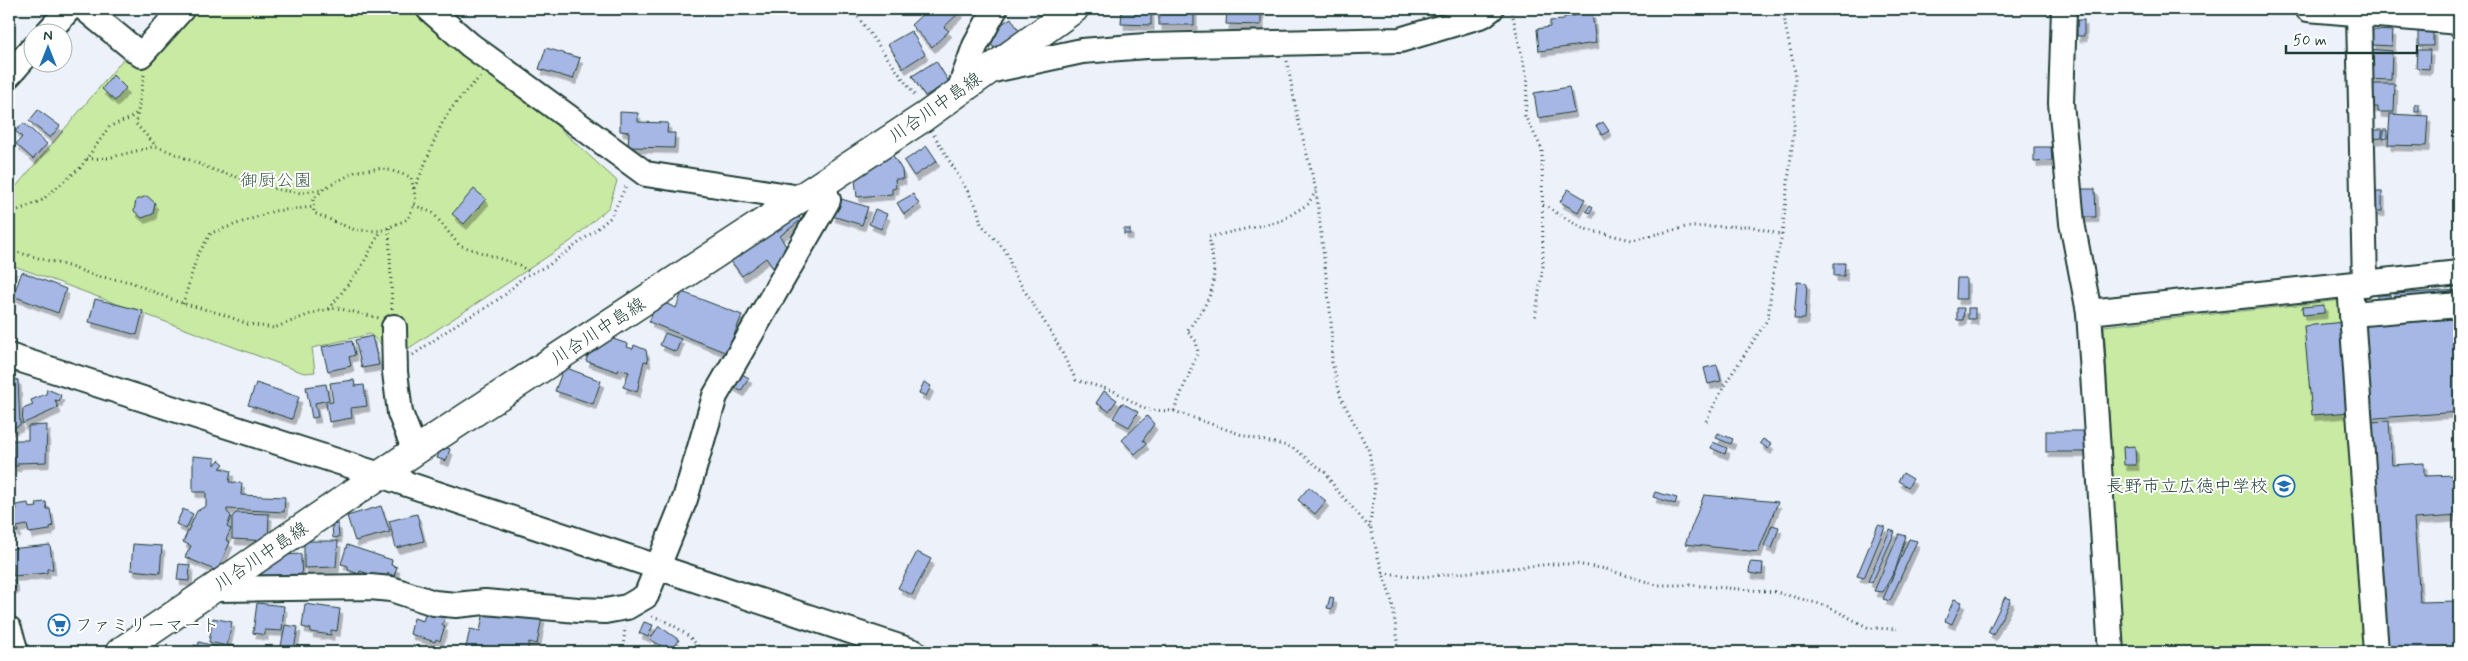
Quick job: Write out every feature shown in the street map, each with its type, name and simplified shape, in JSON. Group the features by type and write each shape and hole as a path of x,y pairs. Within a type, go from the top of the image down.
{"main road":[{"name":"川合川中島線","path":"120,652 415,451 926,116 1074,9"}],"street":[{"path":"58,22 70,9"},
{"path":"85,9 141,54 182,9"},
{"path":"214,589 370,587 391,589 434,603 456,605 485,602 605,611 627,607 646,596 685,499 715,396 828,200 812,192 646,174 492,61 429,9"},
{"path":"959,91 975,46 995,9"},
{"path":"986,71 1082,51 1216,43 1400,40 1483,15 1491,9"},
{"path":"2064,9 2061,103 2072,223 2089,312 2111,652"},
{"path":"2308,9 2459,22"},
{"path":"2360,14 2358,285 2352,314 2376,652"},
{"path":"9,76 22,61"},
{"path":"2089,312 2459,273"},
{"path":"2352,314 2459,305"},
{"path":"394,327 395,363 400,413 415,451"},
{"path":"9,356 380,475 914,652"},
{"path":"9,629 16,652"}],"path":[{"path":"852,9 926,116 977,207 981,224 1006,251 1014,274 1054,337 1076,380 1114,391 1147,410 1174,411 1248,437 1292,447 1326,473 1336,489 1371,530"},
{"path":"1511,9 1528,83 1525,116 1542,150 1543,266 1535,319"},
{"path":"1706,422 1724,384 1768,319 1774,267 1782,234 1794,129 1795,72 1785,24 1784,9"},
{"path":"1284,43 1297,114 1316,190 1331,319 1332,362 1341,398 1370,451 1375,486 1371,530 1392,602 1398,641 1396,652"},
{"path":"141,54 144,76 136,124 156,146 214,170 279,190 301,193 323,189 357,171 383,168 411,177 416,200 408,219 381,231 356,230 314,213 313,200 323,189"},
{"path":"414,188 445,119 492,61"},
{"path":"9,214 42,200 80,168 110,126 129,119 138,111"},
{"path":"86,159 108,158 156,146"},
{"path":"395,363 421,351 461,321 484,309 531,273 550,265 610,217 634,166"},
{"path":"1174,411 1198,352 1196,341 1187,331 1213,290 1214,265 1209,237 1281,221 1308,204 1316,190"},
{"path":"414,205 433,213 459,245 519,265 531,273"},
{"path":"1543,205 1584,229 1632,240 1686,227 1750,226 1782,234"},
{"path":"183,304 197,256 211,233 274,211 314,207"},
{"path":"389,228 394,327"},
{"path":"329,309 360,269 381,231"},
{"path":"9,250 68,266 96,276 130,282 183,304 222,314 248,324 274,328 304,316 329,309 363,312 380,318 394,327"},
{"path":"1383,573 1421,577 1552,564 1576,564 1606,569 1657,585 1691,584 1776,592 1827,606 1869,628 1897,629"},
{"path":"627,607 672,623 695,642 703,652"}],"green space":[{"name":"御厨公園","path":"191,9 416,9 471,55 511,84 617,181 609,207 571,241 406,350 388,351 370,334 312,348 315,372 304,373 9,264 9,195 125,57 141,64"},
{"name":"長野市立広徳中学校","path":"2342,300 2368,652 2123,652 2104,326"}],"building":[{"path":"928,9 961,11 944,27 949,31 932,47 911,25"},
{"path":"1122,9 1151,9 1151,25 1121,24"},
{"path":"1155,9 1194,9 1194,25 1159,25 1159,13 1155,13"},
{"path":"1227,9 1261,9 1261,25 1226,24"},
{"path":"1567,9 1591,9 1568,14"},
{"path":"1592,13 1596,43 1539,51 1537,29 1550,27 1550,21 1564,20 1564,17"},
{"path":"1011,18 1019,31 994,48 985,35"},
{"path":"2077,20 2084,20 2084,36 2077,36"},
{"path":"2418,29 2433,30 2433,46 2418,46"},
{"path":"2371,30 2393,31 2392,46 2373,45"},
{"path":"911,31 925,54 903,68 888,44"},
{"path":"546,48 580,58 573,79 539,69"},
{"path":"2367,49 2392,51 2391,80 2365,79"},
{"path":"2417,50 2430,50 2429,69 2416,68"},
{"path":"936,61 949,82 925,96 912,76"},
{"path":"113,75 126,88 115,101 102,89"},
{"path":"2367,84 2395,84 2394,112 2378,112 2378,107 2367,107"},
{"path":"1569,87 1574,112 1538,118 1534,93"},
{"path":"2415,104 2419,104 2419,112 2415,112"},
{"path":"38,110 60,126 50,138 29,121"},
{"path":"620,112 638,113 638,122 668,123 667,133 675,133 674,148 628,147 629,132 620,131"},
{"path":"2390,114 2428,116 2426,146 2388,145"},
{"path":"1603,122 1609,131 1602,135 1596,126"},
{"path":"24,123 47,144 33,159 16,144 22,137 15,131"},
{"path":"2372,130 2382,130 2382,138 2370,139"},
{"path":"2383,130 2387,130 2387,138 2383,139"},
{"path":"927,146 937,161 914,176 904,161"},
{"path":"2034,147 2051,147 2052,161 2034,162"},
{"path":"892,154 902,170 903,179 895,179 896,188 892,189 892,194 857,197 854,170"},
{"path":"474,189 486,199 464,224 452,214"},
{"path":"1568,189 1585,199 1578,212 1560,202"},
{"path":"2078,189 2095,189 2096,217 2078,217"},
{"path":"2367,192 2382,192 2382,211 2367,211"},
{"path":"913,194 919,204 904,214 897,203"},
{"path":"147,196 155,203 153,214 142,218 134,211 136,200"},
{"path":"838,198 868,207 862,225 832,216"},
{"path":"1590,205 1593,207 1590,213 1586,211"},
{"path":"794,209 801,220 780,236 788,250 773,268 766,258 742,276 728,257"},
{"path":"875,209 887,214 881,229 869,224"},
{"path":"1124,229 1130,229 1130,234 1124,234"},
{"path":"1834,263 1845,263 1844,276 1834,276"},
{"path":"9,267 14,269 9,284"},
{"path":"22,272 66,289 58,313 13,296"},
{"path":"1957,278 1966,278 1966,299 1956,299"},
{"path":"1797,282 1807,283 1805,319 1794,319"},
{"path":"2459,290 2459,300 2395,304 2394,294"},
{"path":"682,292 742,315 727,353 649,322 658,300 676,308"},
{"path":"2377,295 2390,295 2391,305 2377,306"},
{"path":"95,299 143,311 137,335 89,322"},
{"path":"2324,305 2324,313 2303,315 2302,307"},
{"path":"1957,308 1964,308 1963,320 1957,320"},
{"path":"1968,308 1975,308 1975,319 1968,319"},
{"path":"2459,316 2459,412 2363,419 2356,324"},
{"path":"2344,322 2351,412 2312,415 2304,326"},
{"path":"665,333 681,339 676,352 660,345"},
{"path":"372,336 379,365 362,368 355,340"},
{"path":"607,337 628,344 627,347 633,349 634,345 646,350 648,362 644,361 637,392 623,387 629,372 619,369 618,372 586,361 592,343"},
{"path":"352,341 355,355 349,357 351,366 328,371 322,347"},
{"path":"1717,365 1721,381 1708,384 1704,368"},
{"path":"564,367 601,381 593,404 555,391"},
{"path":"735,370 749,378 741,391 727,383"},
{"path":"9,376 18,380 20,425 9,430"},
{"path":"354,380 355,386 364,385 367,406 351,408 352,418 329,422 326,403 333,402 330,383"},
{"path":"924,382 931,386 926,396 919,393"},
{"path":"256,383 299,397 292,419 248,405"},
{"path":"326,384 329,400 315,403 318,417 312,418 306,387"},
{"path":"47,389 61,395 59,401 55,400 58,408 22,424 23,409 33,405 31,400 46,394"},
{"path":"1104,391 1117,400 1109,411 1096,403"},
{"path":"1122,403 1138,412 1129,427 1113,418"},
{"path":"1147,416 1154,424 1143,440 1146,444 1135,454 1122,440"},
{"path":"2389,421 2392,465 2424,463 2424,476 2459,475 2459,516 2414,519 2420,602 2459,601 2459,652 2386,652 2370,422"},
{"path":"47,425 46,462 18,463 18,466 13,466 12,440 28,440 28,426"},
{"path":"2046,431 2085,431 2085,452 2046,452"},
{"path":"1718,433 1733,439 1731,444 1716,438"},
{"path":"1763,439 1771,444 1768,449 1760,443"},
{"path":"1713,442 1727,448 1725,454 1711,448"},
{"path":"441,446 450,449 446,461 437,458"},
{"path":"2135,446 2136,465 2124,465 2123,447"},
{"path":"193,456 215,458 215,465 219,460 224,464 220,468 231,471 229,482 242,483 241,495 285,497 284,512 227,509 231,516 227,527 231,529 226,540 230,542 217,571 185,557 191,546 183,542 197,511 206,506 206,492 193,492"},
{"path":"1903,473 1913,479 1908,487 1898,481"},
{"path":"1309,487 1326,501 1315,514 1298,500"},
{"path":"1655,492 1677,498 1675,504 1653,497"},
{"path":"1704,495 1778,502 1758,552 1685,544"},
{"path":"46,502 47,509 50,509 53,526 50,527 50,530 29,533 27,525 17,527 18,532 15,532 12,510 17,509 16,505 28,503 29,508 37,507 36,503"},
{"path":"381,506 390,532 355,541 347,516"},
{"path":"183,509 193,514 186,529 176,524"},
{"path":"236,513 269,514 268,541 232,539 232,517"},
{"path":"417,514 424,541 396,548 389,521"},
{"path":"338,524 339,537 333,538 332,525"},
{"path":"1772,525 1779,527 1772,549 1764,546"},
{"path":"1878,525 1885,527 1864,578 1857,576"},
{"path":"1890,530 1895,532 1872,583 1868,581"},
{"path":"1899,534 1906,536 1896,568 1883,592 1874,591"},
{"path":"1909,539 1917,541 1890,601 1883,599"},
{"path":"304,541 338,541 336,567 304,568"},
{"path":"133,544 162,546 160,573 131,570"},
{"path":"50,545 53,569 47,569 47,573 13,576 12,563 9,564 9,549"},
{"path":"347,545 392,560 391,565 397,567 394,576 388,573 386,579 360,571 359,574 348,570 348,566 341,564"},
{"path":"917,552 931,559 912,595 898,588"},
{"path":"301,554 302,585 259,584 259,570 282,555"},
{"path":"1750,562 1763,563 1762,575 1749,573"},
{"path":"179,564 190,565 189,581 177,580"},
{"path":"9,580 15,580 16,588 9,589"},
{"path":"1330,597 1334,598 1332,609 1327,608"},
{"path":"2005,597 2011,599 1993,635 1988,632"},
{"path":"1954,599 1962,602 1952,624 1945,621"},
{"path":"257,603 284,606 282,631 265,630 265,635 253,633"},
{"path":"305,604 340,609 337,631 331,630 331,635 310,632 311,629 302,627"},
{"path":"485,607 542,617 537,644 529,642 527,652 465,652 470,629 480,631"},
{"path":"426,612 445,618 442,625 445,626 440,641 436,639 435,642 410,634 414,618 423,621"},
{"path":"213,618 232,622 227,646 209,642"},
{"path":"644,622 653,625 648,637 639,633"},
{"path":"285,625 298,627 294,649 281,646"},
{"path":"659,626 679,640 671,652 650,639"},
{"path":"199,642 225,649 224,652 192,652 194,645 198,646"},
{"path":"229,645 235,646 234,652 228,652"}],"place":[{"name":"長野市立広徳中学校","path":"2284,486"},
{"name":"ファミリーマート","path":"59,625"}]}
